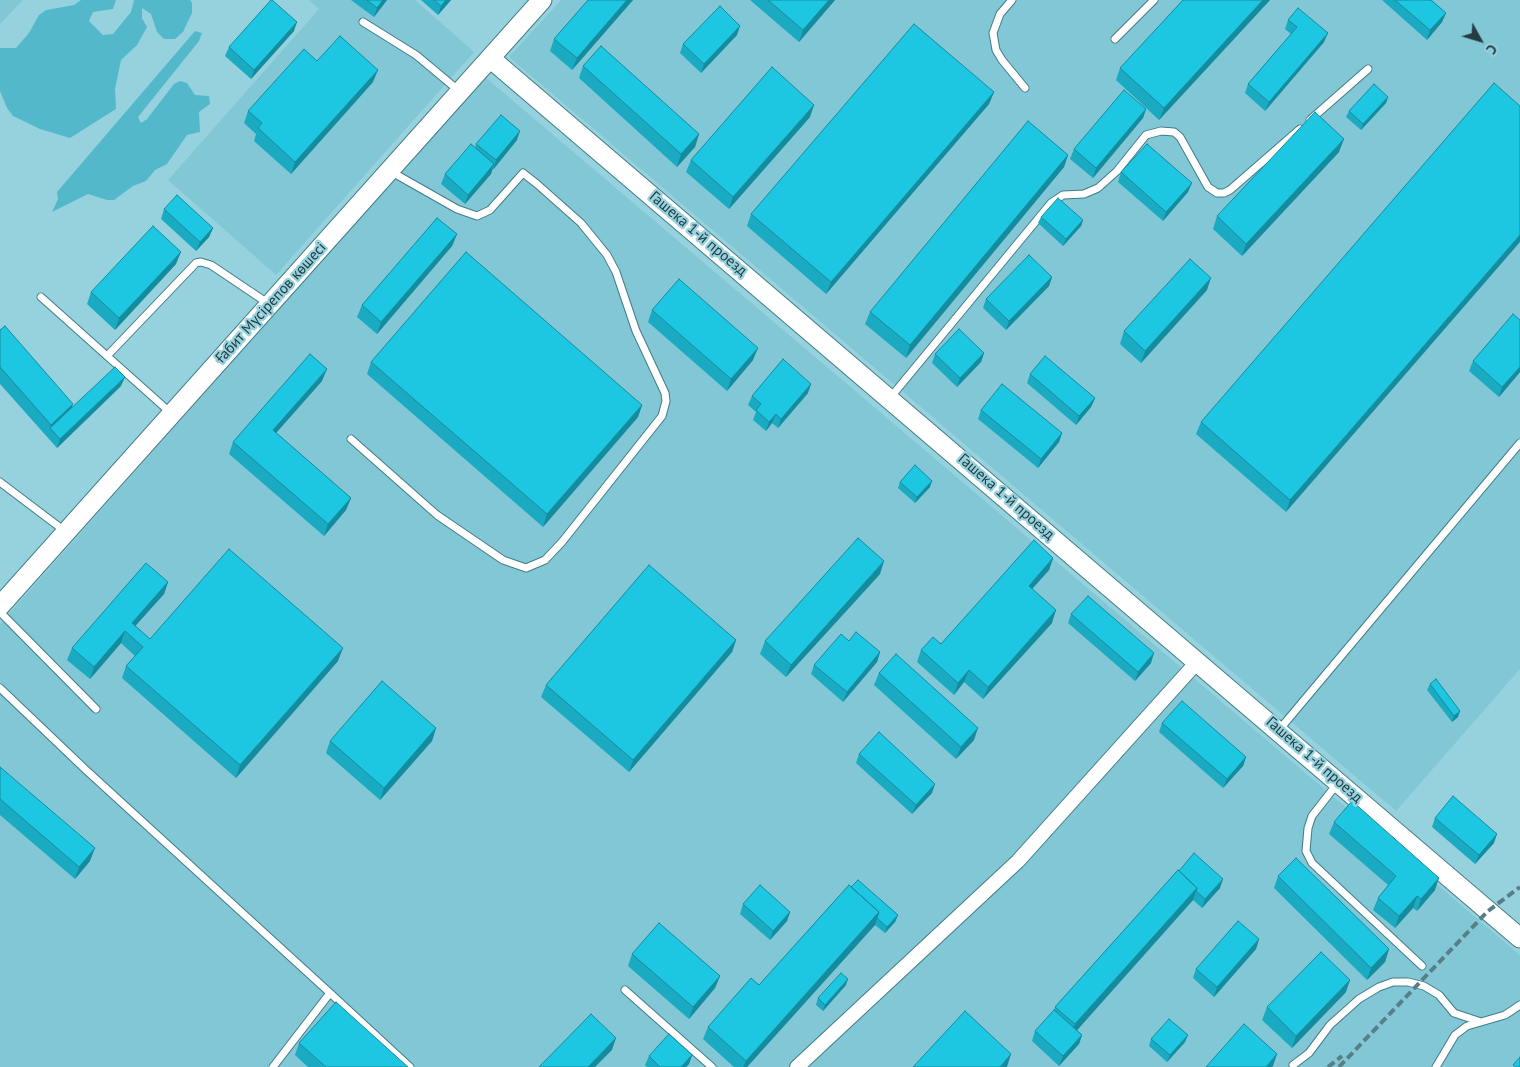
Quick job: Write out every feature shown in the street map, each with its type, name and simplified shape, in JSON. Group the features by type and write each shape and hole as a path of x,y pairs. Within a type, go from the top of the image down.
{"main road":[{"name":"Ғабит Мүсірепов көшесі","path":"0,606 542,0"},
{"name":"Гашека 1-й проезд","path":"490,58 1520,938"}],"street":[{"path":"797,1067 1018,861 1198,661"}],"lane":[{"path":"1012,0 1000,14 993,33 996,50 1025,88"},
{"path":"1115,39 1154,0"},
{"path":"363,22 416,55 460,92"},
{"path":"890,398 1051,202 1063,194 1084,194 1098,188 1117,171 1146,135 1161,131 1174,132 1180,137 1208,187 1217,193 1224,193 1230,190 1368,69"},
{"path":"351,439 437,515 503,560 526,568 545,560 562,542 662,416 666,401 665,393 636,331 616,272 607,255 581,224 537,184 523,173 490,210 477,216 457,208 390,171"},
{"path":"106,356 196,263 211,264 270,304"},
{"path":"41,298 172,414"},
{"path":"1278,730 1520,443"},
{"path":"0,482 66,533"},
{"path":"0,612 96,709"},
{"path":"0,688 94,777 410,1067"},
{"path":"1339,782 1312,816 1308,828 1306,851 1312,863 1422,966"},
{"path":"1293,1065 1309,1052 1330,1025 1359,999 1379,987 1393,982 1408,982 1424,986 1439,995 1454,1013 1481,1022"},
{"path":"625,990 712,1067"},
{"path":"273,1067 330,993"},
{"path":"1436,1067 1455,1035 1467,1026 1505,1015 1520,1005"}],"shaded area":[{"path":"0,0 23,0 0,24"},
{"path":"81,0 116,0 113,9 93,12 89,21 103,35 113,34 131,12 134,0 190,0 192,3 192,13 183,32 175,39 164,39 157,32 151,14 142,8 142,18 147,27 137,45 121,60 115,89 116,109 70,138 40,129 13,116 7,108 0,91 0,48 16,48 29,33 39,15 46,10 74,5"},
{"path":"309,0 415,0 474,52 276,275 168,180 319,9"},
{"path":"561,0 1520,0 1520,669 1396,811 509,57"},
{"path":"195,31 202,33 199,41 138,117 141,123 147,119 174,84 180,81 187,83 195,95 209,96 210,104 199,112 200,132 187,135 167,164 155,170 146,181 133,186 114,200 107,200 88,194 52,212 58,199 57,192"},
{"path":"485,77 1520,955 1520,1067 0,1067 0,624"}],"building":[{"path":"271,0 297,22 254,70 229,47"},
{"path":"367,0 383,0 377,8"},
{"path":"434,0 446,0 441,6"},
{"path":"588,0 627,0 577,58 554,39"},
{"path":"768,0 829,0 803,30"},
{"path":"1183,0 1263,0 1164,108 1120,68"},
{"path":"1395,0 1431,0 1446,13 1430,30"},
{"path":"720,6 740,26 704,64 683,44"},
{"path":"1298,8 1328,33 1269,102 1248,84 1297,27 1288,20"},
{"path":"914,24 994,92 831,282 751,214"},
{"path":"340,36 378,70 295,162 258,128 262,123 248,111 304,49 317,61"},
{"path":"601,46 699,134 681,154 583,66"},
{"path":"772,67 814,105 733,197 691,160"},
{"path":"1494,83 1520,106 1520,235 1290,500 1201,422"},
{"path":"1374,84 1388,97 1363,124 1349,111"},
{"path":"1124,90 1146,109 1096,168 1074,149"},
{"path":"1315,112 1344,139 1246,244 1217,216"},
{"path":"501,115 520,131 496,160 476,144"},
{"path":"1028,121 1068,155 910,345 870,312"},
{"path":"471,144 494,164 468,195 445,174"},
{"path":"1147,144 1192,183 1166,212 1121,172"},
{"path":"177,195 213,228 200,242 164,209"},
{"path":"1058,198 1083,220 1066,239 1041,217"},
{"path":"437,218 457,234 381,322 362,305"},
{"path":"153,226 181,252 119,318 91,292"},
{"path":"466,252 642,405 547,514 371,362"},
{"path":"1029,255 1052,277 1009,321 986,299"},
{"path":"1190,259 1211,278 1145,351 1124,331"},
{"path":"679,279 758,348 731,379 652,310"},
{"path":"1513,314 1520,320 1520,367 1502,387 1473,361"},
{"path":"5,326 73,404 51,425 0,367 0,330"},
{"path":"959,329 984,353 960,378 935,354"},
{"path":"310,354 327,369 273,430 351,498 328,524 233,442"},
{"path":"1045,356 1095,398 1079,416 1030,374"},
{"path":"783,359 811,384 781,419 776,414 769,422 756,410 761,404 752,396"},
{"path":"115,367 125,377 60,439 50,428"},
{"path":"1002,384 1062,433 1041,459 981,410"},
{"path":"915,465 932,481 917,497 900,482"},
{"path":"858,538 884,561 791,665 765,641"},
{"path":"1034,540 1053,558 1029,586 1056,610 988,687 969,670 958,683 921,650 933,637 941,644"},
{"path":"229,549 343,648 240,765 126,666 143,647 125,631 94,667 72,648 146,563 168,582 132,623 150,639"},
{"path":"649,565 736,640 633,760 546,685"},
{"path":"1088,596 1154,653 1138,672 1071,614"},
{"path":"856,632 880,652 847,692 814,665 841,634 849,641"},
{"path":"896,654 978,728 961,747 879,673"},
{"path":"1436,679 1460,711 1454,716 1430,684"},
{"path":"382,681 436,728 384,788 330,741"},
{"path":"1182,701 1246,757 1227,779 1162,723"},
{"path":"879,732 935,784 916,805 859,754"},
{"path":"0,767 95,848 79,867 0,799"},
{"path":"1453,796 1497,834 1479,855 1435,818"},
{"path":"1352,801 1439,878 1421,899 1417,896 1399,916 1378,898 1396,876 1334,822"},
{"path":"1194,853 1223,879 1205,899 1196,891 1197,888 1179,871"},
{"path":"1296,858 1389,949 1371,968 1278,876"},
{"path":"1178,870 1197,888 1075,1024 1055,1007"},
{"path":"858,880 898,915 887,927 877,918 879,912 851,887"},
{"path":"760,885 790,912 773,931 743,904"},
{"path":"849,885 879,912 746,1061 708,1027 751,978 759,985"},
{"path":"1238,921 1259,939 1217,987 1196,969"},
{"path":"659,923 720,976 693,1007 632,954"},
{"path":"1321,952 1350,980 1296,1036 1267,1007"},
{"path":"841,973 848,979 825,1005 818,998"},
{"path":"336,1002 408,1067 326,1067 299,1043"},
{"path":"1054,1010 1082,1035 1063,1056 1035,1031"},
{"path":"965,1011 1011,1054 1000,1067 913,1067"},
{"path":"591,1014 616,1038 588,1067 539,1067"},
{"path":"1169,1019 1188,1035 1170,1055 1151,1039"},
{"path":"1244,1024 1277,1054 1266,1067 1206,1067"},
{"path":"669,1034 692,1055 681,1067 660,1067 649,1056"},
{"path":"1520,1057 1520,1067 1516,1067 1513,1065"}],"railway":[{"path":"1339,1067 1488,911 1520,887"},
{"path":"1328,1067 1342,1056"}]}
